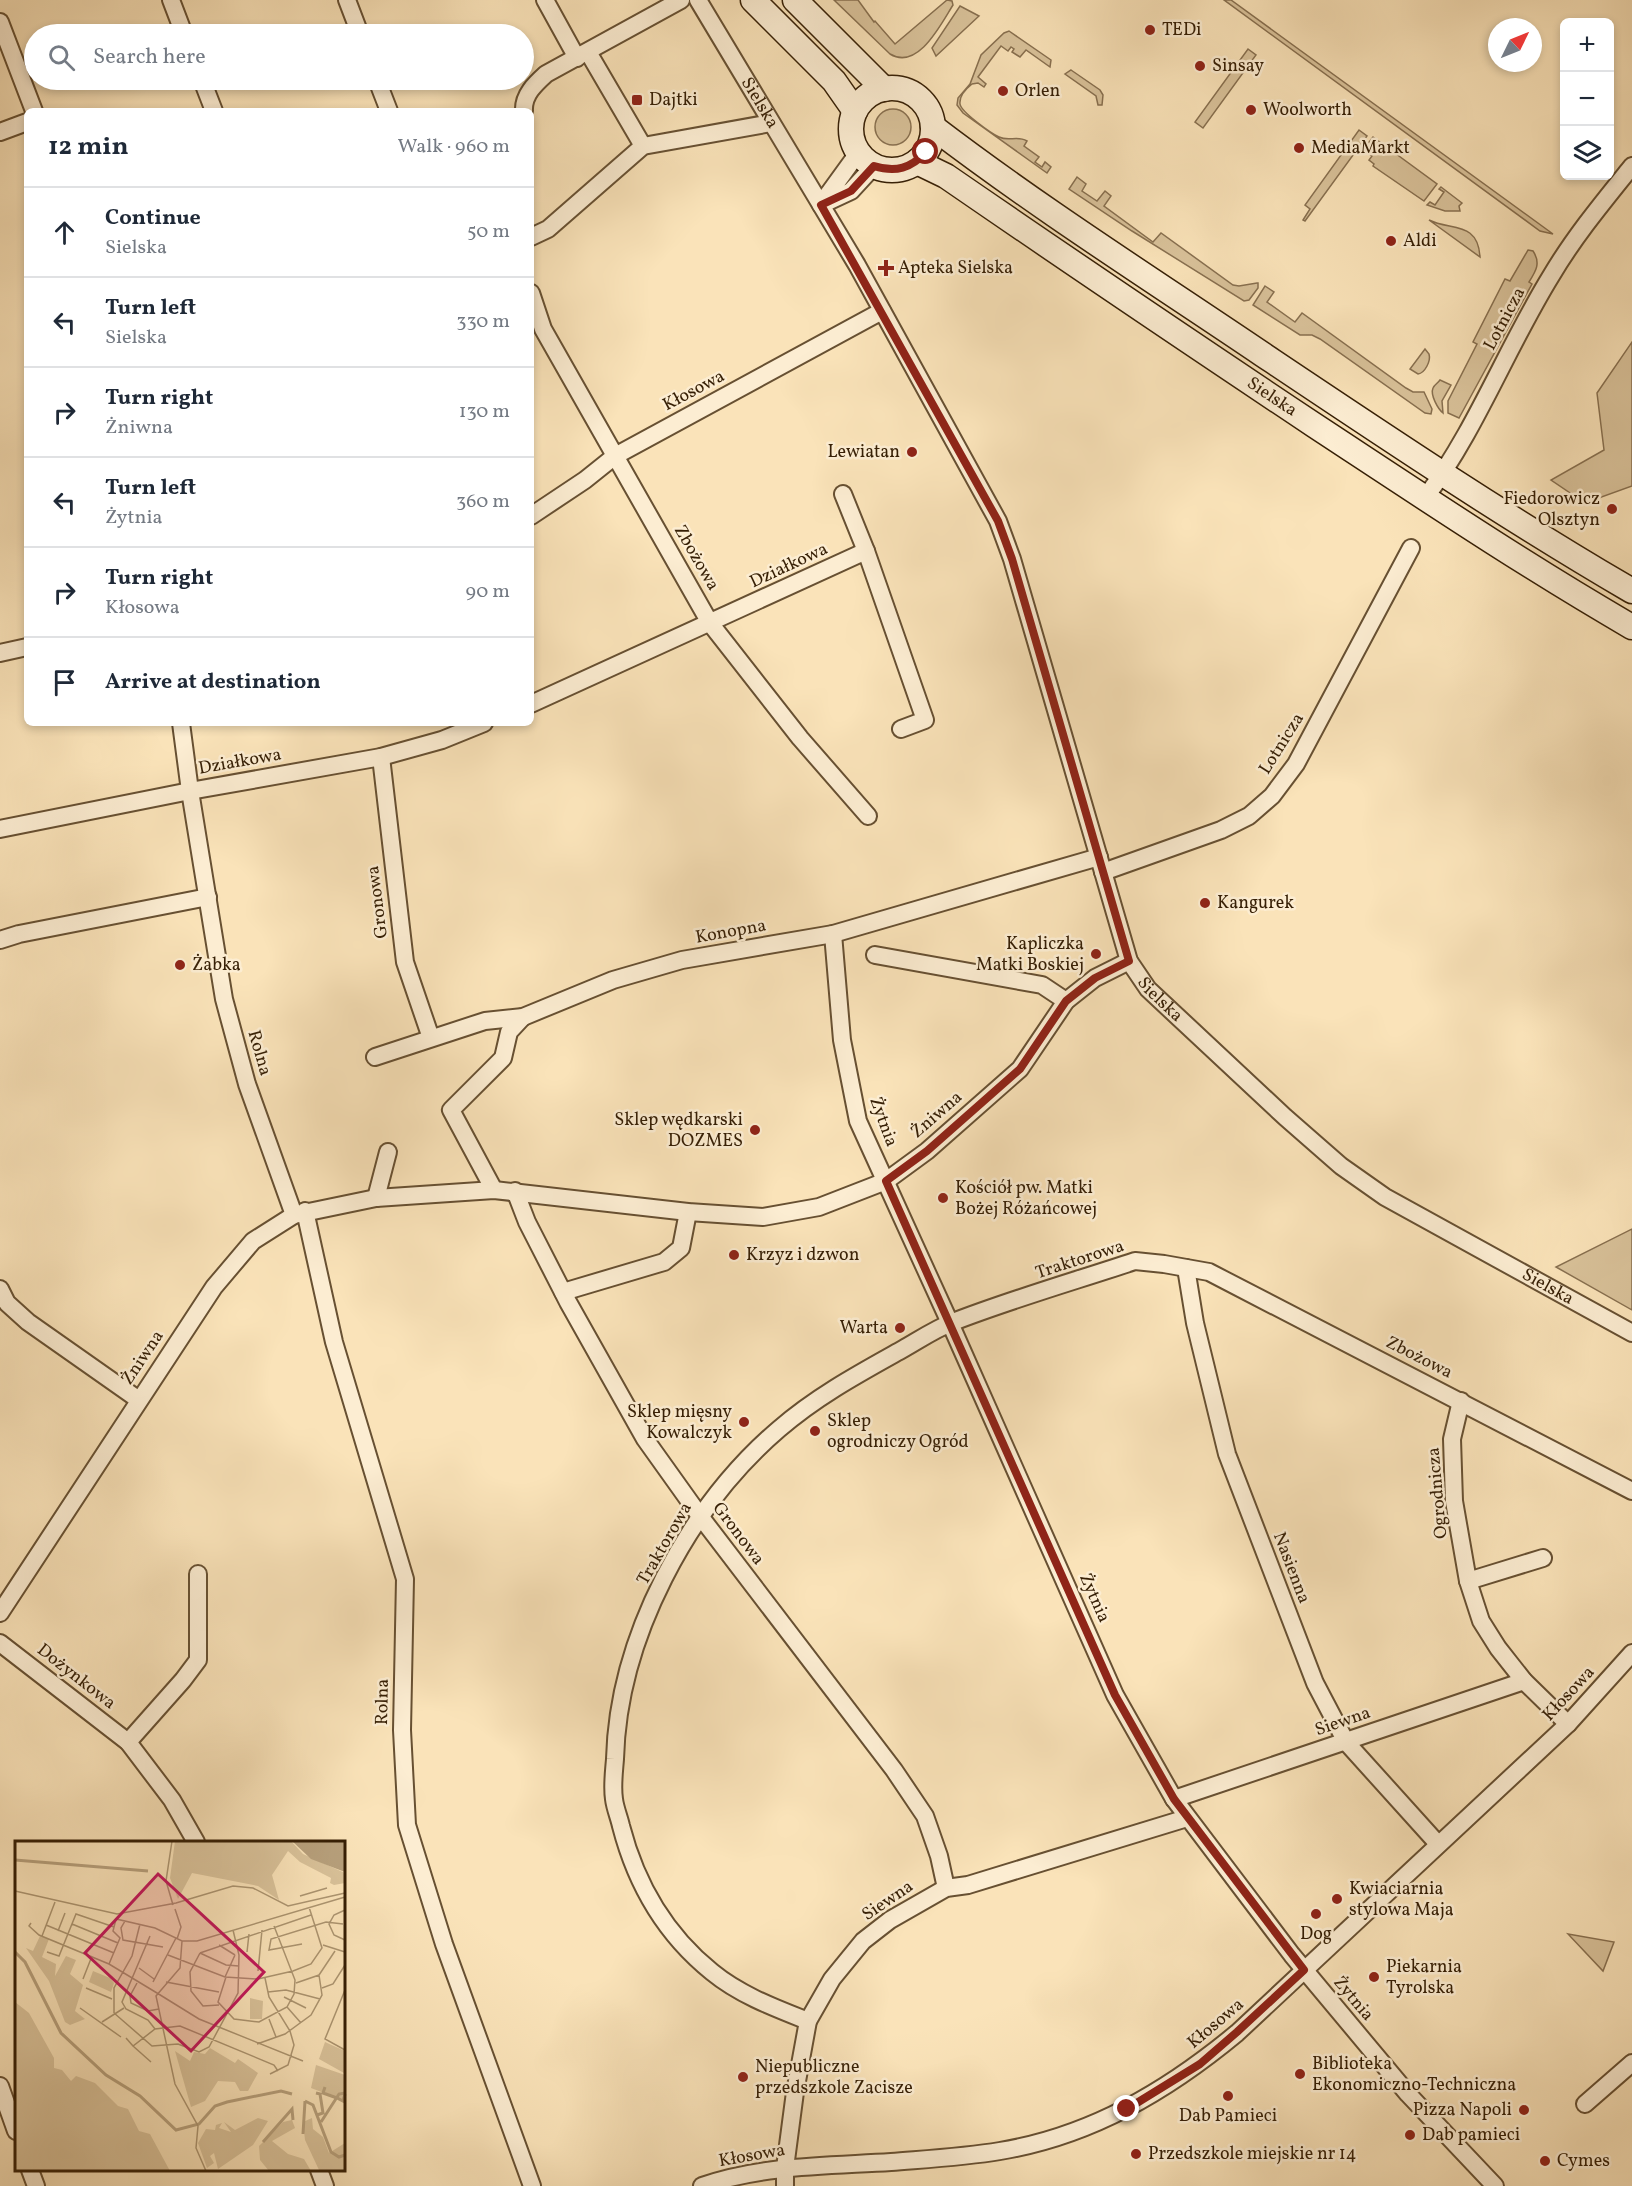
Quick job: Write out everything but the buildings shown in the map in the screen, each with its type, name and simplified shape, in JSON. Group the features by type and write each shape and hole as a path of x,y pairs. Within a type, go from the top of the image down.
{"main road":[{"path":"753,0 834,81 855,111"},
{"path":"795,0 884,89 868,97 855,111 852,121 851,132 866,160 896,170 917,162 929,146 933,128"},
{"name":"Sielska","path":"884,89 897,88 918,97 931,116 933,128 1010,184 1487,504 1632,591"},
{"name":"Sielska","path":"917,162 946,176 1425,498 1562,586 1632,627"}],"street":[{"path":"171,0 180,24"},
{"path":"347,0 356,24"},
{"path":"545,0 643,146"},
{"path":"534,85 546,74 681,0"},
{"name":"Sielska","path":"698,0 821,205 998,521 1012,559 1129,961 1156,997 1285,1118 1341,1166 1386,1197 1632,1333"},
{"path":"0,22 24,85"},
{"path":"26,90 33,108"},
{"path":"206,90 213,108"},
{"path":"381,90 388,108"},
{"path":"524,108 530,90"},
{"path":"0,132 24,123"},
{"path":"534,236 548,229 643,146 771,123"},
{"path":"821,205 866,160"},
{"name":"Lotnicza","path":"1425,498 1443,474 1551,276 1594,213 1632,166"},
{"name":"Zbożowa","path":"534,302 543,329 710,623 800,738 868,816"},
{"name":"Kłosowa","path":"534,511 585,480 615,456 882,311"},
{"path":"843,494 866,552 925,720 901,729"},
{"name":"Lotnicza","path":"1101,864 1221,830 1249,816 1272,796 1296,764 1412,548"},
{"name":"Działkowa","path":"534,703 866,552"},
{"path":"0,653 24,648"},
{"name":"Rolna","path":"181,726 224,999 247,1084 299,1213 334,1342 405,1579 402,1730 407,1825 444,1944 532,2186"},
{"name":"Działkowa","path":"0,829 190,791 381,757 441,740 476,726"},
{"name":"Gronowa","path":"381,757 405,962 431,1038"},
{"name":"Konopna","path":"375,1057 485,1021 524,1017 613,980 682,960 833,934 1101,864"},
{"path":"0,940 19,934 208,897"},
{"name":"Żytnia","path":"833,934 842,1040 858,1121 1115,1695 1187,1818 1304,1970 1408,2094 1495,2186"},
{"path":"875,955 1042,985 1066,1001"},
{"name":"Żniwna","path":"0,1613 214,1287 253,1241 299,1213 376,1198 494,1190 688,1212 763,1217 819,1207 886,1181 927,1151 1020,1069 1066,1001 1095,978 1129,961"},
{"path":"494,1190 451,1110 503,1058 509,1032 524,1017"},
{"path":"376,1198 388,1152"},
{"name":"Gronowa","path":"515,1191 526,1222 645,1439 700,1516 887,1761 925,1816 939,1856 946,1888"},
{"path":"564,1292 664,1262 681,1248 688,1212"},
{"name":"Traktorowa","path":"808,2021 760,2001 713,1973 675,1936 647,1897 627,1850 613,1798 615,1735 629,1670 644,1621 671,1567 700,1516 746,1460 780,1428 822,1396 950,1323 1135,1261 1186,1268"},
{"name":"Zbożowa","path":"1186,1268 1209,1272 1632,1491"},
{"name":"Nasienna","path":"1186,1268 1195,1323 1227,1454 1315,1683 1346,1742 1438,1844"},
{"path":"0,1289 8,1303 28,1322 138,1400"},
{"name":"Ogrodnicza","path":"1461,1401 1452,1439 1454,1501 1468,1581 1481,1621 1498,1648 1524,1681 1568,1724"},
{"path":"1468,1581 1543,1558"},
{"path":"128,1742 198,1660 198,1574"},
{"name":"Dożynkowa","path":"0,1643 128,1742 172,1800 195,1841"},
{"name":"Kłosowa","path":"702,2186 755,2172 785,2168 894,2162 1000,2151 1046,2141 1127,2109 1182,2077 1237,2032 1568,1724 1632,1653"},
{"name":"Siewna","path":"1174,1799 1524,1681"},
{"name":"Siewna","path":"785,2186 785,2168 795,2092 808,2021 832,1979 863,1941 890,1920 946,1888 968,1885 1187,1818"},
{"path":"1585,2104 1632,2063"},
{"path":"0,2086 15,2128"},
{"path":"31,2171 36,2186"},
{"path":"320,2171 325,2186"}],"shaded area":[{"path":"834,0 858,0 874,22 895,44 947,0 952,1 953,5 928,43 910,56 900,58 890,54"},
{"path":"1224,0 1231,0 1553,234 1540,231"},
{"path":"960,6 979,16 936,56 932,48"},
{"path":"1009,31 1051,60 1050,67 1026,50 1020,57 1012,52 1014,49 1011,47 1008,51 1001,46 978,77 986,84 984,87 978,83 972,84 962,95 960,104 971,117 999,137 1027,141 1024,146 1039,157 1035,162 1042,167 1045,162 1051,167 1047,173 963,113 957,105 958,98 970,84 981,55"},
{"path":"1248,49 1256,55 1203,128 1195,122"},
{"path":"1071,70 1100,90 1103,95 1102,105 1098,105 1096,96 1065,74"},
{"path":"893,109 906,114 911,127 906,140 893,145 880,140 875,127 880,114"},
{"path":"1359,130 1367,136 1305,221 1303,220 1310,209 1305,205"},
{"path":"1373,137 1437,184 1424,201 1373,166 1374,164 1369,160 1372,156 1363,150"},
{"path":"1077,177 1086,184 1082,191 1097,201 1105,191 1111,196 1104,206 1153,242 1161,233 1233,285 1258,283 1258,288 1249,300 1244,301 1069,189"},
{"path":"1441,187 1462,203 1459,206 1460,211 1445,211 1427,205 1430,202 1435,205 1444,192 1439,189"},
{"path":"1429,220 1469,232 1478,246 1480,257"},
{"path":"1528,250 1533,251 1537,259 1535,271 1529,282 1532,284 1459,418 1448,413 1448,401 1477,344 1473,342 1505,279 1510,281"},
{"path":"1265,286 1274,292 1267,302 1295,322 1302,313 1406,388 1413,392 1424,392 1432,409 1431,414 1425,413 1320,339 1312,335 1300,335 1253,305"},
{"path":"1632,342 1632,486 1585,503 1551,480 1604,450 1597,393"},
{"path":"1425,349 1429,354 1428,363 1425,369 1418,374 1410,369"},
{"path":"1440,380 1451,385 1442,401 1443,413 1432,391"},
{"path":"1632,1229 1632,1310 1556,1267"},
{"path":"1568,1934 1614,1942 1603,1971"}],"place":[{"name":"TEDi","path":"1150,30"},
{"name":"Sinsay","path":"1200,66"},
{"name":"Orlen","path":"1003,91"},
{"name":"Dajtki","path":"637,100"},
{"name":"Woolworth","path":"1251,110"},
{"name":"MediaMarkt","path":"1299,148"},
{"name":"Aldi","path":"1391,241"},
{"name":"Apteka Sielska","path":"886,268"},
{"name":"Lewiatan","path":"912,452"},
{"name":"Fiedorowicz Olsztyn","path":"1612,509"},
{"name":"Kangurek","path":"1205,903"},
{"name":"Kapliczka Matki Boskiej","path":"1096,954"},
{"name":"Żabka","path":"180,965"},
{"name":"Sklep wędkarski DOZMES","path":"755,1130"},
{"name":"Kościół pw. Matki Bożej Różańcowej","path":"943,1198"},
{"name":"Krzyz i dzwon","path":"734,1255"},
{"name":"Warta","path":"900,1328"},
{"name":"Sklep mięsny Kowalczyk","path":"744,1422"},
{"name":"Sklep ogrodniczy Ogród","path":"815,1431"},
{"name":"Kwiaciarnia stylowa Maja","path":"1337,1899"},
{"name":"Dog","path":"1316,1914"},
{"name":"Piekarnia Tyrolska","path":"1374,1977"},
{"name":"Biblioteka Ekonomiczno-Techniczna","path":"1300,2074"},
{"name":"Niepubliczne przedszkole Zacisze","path":"743,2077"},
{"name":"Dab Pamieci","path":"1228,2096"},
{"name":"Pizza Napoli","path":"1524,2110"},
{"name":"Dab pamieci","path":"1410,2135"},
{"name":"Przedszkole miejskie nr 14","path":"1136,2154"},
{"name":"Cymes","path":"1545,2161"}],"route":[{"path":"926,152 917,162 896,170 885,170 874,166 851,191 821,205 998,521 1012,559 1129,961 1095,978 1066,1001 1020,1069 927,1151 886,1181 1115,1695 1187,1818 1304,1970 1200,2064 1127,2109"}]}
